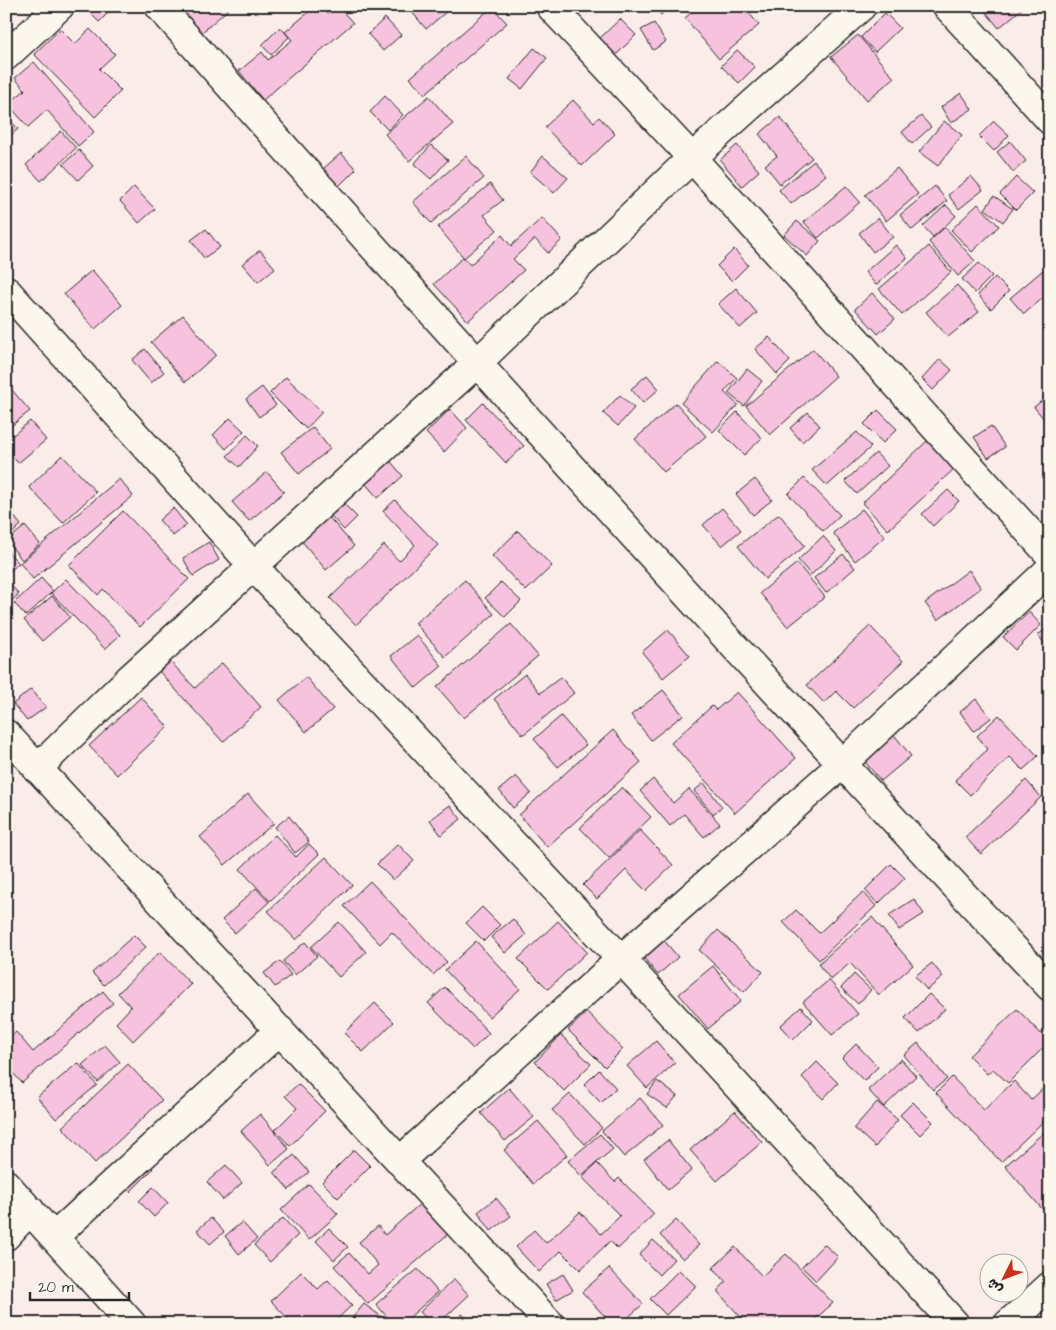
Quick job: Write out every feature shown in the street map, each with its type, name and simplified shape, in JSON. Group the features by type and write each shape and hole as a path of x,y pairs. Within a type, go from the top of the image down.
{"street":[{"path":"6,56 60,6"},
{"path":"159,6 476,364 841,765 1050,987"},
{"path":"550,6 692,158 1050,555"},
{"path":"37,769 129,679 476,364 692,158 862,6"},
{"path":"947,6 1050,120"},
{"path":"6,290 254,567 621,959 955,1324"},
{"path":"401,1160 621,959 841,765 1050,569"},
{"path":"6,734 401,1160 550,1324"},
{"path":"55,1236 280,1030"},
{"path":"6,1184 55,1236 132,1324"},
{"path":"6,1236 30,1210"},
{"path":"1008,1324 1050,1286"}],"building":[{"path":"87,6 114,7 99,22 85,8"},
{"path":"189,6 232,6 200,34 182,13"},
{"path":"316,6 338,6 353,23 263,100 239,71 262,52 268,60 292,40 285,32"},
{"path":"343,6 359,6 350,14"},
{"path":"407,6 453,6 426,29"},
{"path":"653,6 670,6 661,15"},
{"path":"699,6 743,6 759,25 719,59 685,18"},
{"path":"981,6 1025,6 999,28"},
{"path":"492,7 507,23 425,94 410,78"},
{"path":"885,13 900,28 875,52 861,37"},
{"path":"385,18 401,35 383,51 368,34"},
{"path":"620,19 636,35 616,55 600,38"},
{"path":"654,23 666,42 653,50 641,30"},
{"path":"280,27 289,37 271,55 262,45"},
{"path":"60,29 75,44 90,29 115,54 99,69 121,91 95,117 34,54"},
{"path":"858,35 894,78 867,100 831,57"},
{"path":"534,48 547,58 522,89 509,79"},
{"path":"737,50 755,67 739,83 721,66"},
{"path":"34,62 94,132 78,146 47,110 28,127 8,104 25,90 15,78"},
{"path":"961,93 972,109 951,123 941,107"},
{"path":"385,96 403,115 388,130 370,112"},
{"path":"429,96 453,124 409,161 385,134"},
{"path":"573,100 594,122 599,117 615,134 582,166 545,127"},
{"path":"6,115 18,129 6,139"},
{"path":"921,116 931,127 912,144 902,132"},
{"path":"780,117 812,158 780,184 765,165 777,156 759,134"},
{"path":"944,121 962,135 938,166 919,152"},
{"path":"994,121 1009,135 994,151 979,136"},
{"path":"61,131 76,148 41,181 26,165"},
{"path":"1010,141 1026,161 1013,172 997,152"},
{"path":"431,145 448,160 431,179 414,164"},
{"path":"737,145 759,171 742,186 720,160"},
{"path":"79,150 93,166 78,180 63,164"},
{"path":"341,153 356,169 339,186 323,169"},
{"path":"466,156 484,178 431,223 413,202"},
{"path":"543,156 568,178 554,193 530,172"},
{"path":"814,161 826,175 791,204 779,190"},
{"path":"897,168 918,194 886,221 865,195"},
{"path":"971,176 983,190 959,209 948,195"},
{"path":"1016,177 1033,193 1016,210 1000,194"},
{"path":"490,184 503,200 484,215 497,230 464,258 438,227"},
{"path":"846,186 860,202 818,238 804,222"},
{"path":"935,186 947,201 912,230 900,215"},
{"path":"134,187 155,209 139,223 120,201"},
{"path":"994,196 1013,209 1003,222 985,209"},
{"path":"978,204 999,226 972,252 951,230"},
{"path":"946,205 956,216 933,237 923,226"},
{"path":"542,218 562,240 548,253 535,239 513,259 524,270 468,321 434,284 463,257 470,265 502,235 511,246"},
{"path":"878,218 893,237 873,252 859,233"},
{"path":"797,221 820,241 807,256 784,235"},
{"path":"945,227 975,261 958,276 929,242"},
{"path":"206,229 220,247 204,258 191,240"},
{"path":"896,245 907,258 876,285 865,272"},
{"path":"929,246 951,272 902,315 879,289"},
{"path":"734,249 748,265 732,281 717,266"},
{"path":"260,250 275,268 258,282 242,264"},
{"path":"979,263 992,276 975,293 962,279"},
{"path":"92,270 122,305 95,329 64,294"},
{"path":"1043,270 1050,278 1050,292 1024,314 1010,298"},
{"path":"995,277 1009,291 991,309 978,295"},
{"path":"957,285 979,312 948,337 926,312"},
{"path":"736,288 757,313 740,328 718,304"},
{"path":"872,293 895,319 878,334 855,309"},
{"path":"183,315 216,355 185,382 151,342"},
{"path":"769,337 790,361 777,374 755,349"},
{"path":"145,349 164,372 151,383 132,360"},
{"path":"813,349 836,376 770,435 746,406"},
{"path":"940,359 952,370 933,390 922,379"},
{"path":"718,361 737,378 724,392 738,405 713,432 681,403"},
{"path":"747,369 762,381 744,406 728,393"},
{"path":"647,375 659,389 643,403 631,389"},
{"path":"286,377 322,412 306,429 270,393"},
{"path":"6,383 30,411 6,430"},
{"path":"262,387 276,405 259,417 246,399"},
{"path":"1050,394 1050,426 1034,407"},
{"path":"620,395 634,408 618,426 603,413"},
{"path":"483,403 524,446 506,463 466,420"},
{"path":"676,403 706,436 664,472 635,439"},
{"path":"450,409 467,428 444,452 426,433"},
{"path":"878,410 897,429 883,443 864,424"},
{"path":"737,412 762,438 744,455 719,430"},
{"path":"808,412 820,426 802,442 790,428"},
{"path":"230,418 244,431 226,449 213,435"},
{"path":"30,421 46,440 18,463 6,449 6,441"},
{"path":"991,426 1005,447 988,458 974,437"},
{"path":"313,427 330,449 299,474 281,452"},
{"path":"857,432 871,447 827,486 812,470"},
{"path":"247,435 258,446 239,467 227,456"},
{"path":"927,441 954,469 888,530 862,503"},
{"path":"381,450 403,476 378,498 356,473"},
{"path":"876,453 888,466 857,494 845,481"},
{"path":"62,455 96,492 63,523 29,487"},
{"path":"267,472 284,492 249,521 232,502"},
{"path":"804,478 840,515 823,531 788,494"},
{"path":"119,479 133,496 33,579 20,563"},
{"path":"755,479 772,500 753,515 736,494"},
{"path":"948,490 959,501 933,526 922,514"},
{"path":"395,500 438,545 356,625 330,598 384,545 399,561 415,545 383,511"},
{"path":"344,504 357,517 344,530 331,516"},
{"path":"173,508 187,525 173,536 159,520"},
{"path":"722,508 741,530 722,546 703,525"},
{"path":"862,509 885,537 855,561 833,533"},
{"path":"123,511 189,579 140,627 103,589 98,595 69,565"},
{"path":"12,514 21,525 6,539 6,519"},
{"path":"779,514 805,546 765,579 738,546"},
{"path":"327,515 354,546 326,570 301,540"},
{"path":"25,526 40,544 22,560 7,541"},
{"path":"518,531 552,566 526,591 492,556"},
{"path":"823,536 836,551 811,575 798,560"},
{"path":"209,542 219,560 193,576 183,558"},
{"path":"6,550 19,563 6,575"},
{"path":"843,554 855,568 826,593 814,578"},
{"path":"797,563 825,597 788,627 760,593"},
{"path":"969,570 981,588 938,620 925,603"},
{"path":"41,578 53,591 26,616 14,603"},
{"path":"66,579 120,635 105,649 51,593"},
{"path":"6,580 19,594 6,606"},
{"path":"465,580 494,614 445,657 415,623"},
{"path":"501,582 521,601 505,617 485,598"},
{"path":"52,596 70,617 42,641 24,620"},
{"path":"1029,612 1041,625 1016,650 1003,637"},
{"path":"511,624 538,656 464,718 437,687"},
{"path":"870,626 903,661 853,708 836,691 824,703 807,685"},
{"path":"1050,626 1050,645 1047,647 1038,635"},
{"path":"668,630 690,656 663,678 642,652"},
{"path":"417,635 442,666 416,688 391,656"},
{"path":"169,660 195,688 222,663 261,707 223,742 158,670"},
{"path":"525,674 540,693 561,677 574,693 523,735 494,699"},
{"path":"306,677 333,709 306,732 279,700"},
{"path":"31,689 46,707 27,721 13,704"},
{"path":"663,690 683,715 651,740 631,715"},
{"path":"737,692 796,758 735,813 671,743 712,706 716,710"},
{"path":"141,697 168,727 117,775 89,746"},
{"path":"976,699 991,718 974,731 960,712"},
{"path":"999,715 1038,756 1023,770 1010,757 970,795 955,780 988,749 977,736"},
{"path":"561,716 586,745 558,767 534,739"},
{"path":"613,730 641,762 547,847 519,815"},
{"path":"891,731 911,756 881,781 860,756"},
{"path":"516,776 531,793 513,808 499,790"},
{"path":"653,779 673,803 689,789 720,824 704,837 684,814 670,826 640,791"},
{"path":"1026,780 1041,797 981,854 965,837"},
{"path":"704,783 722,807 713,814 694,791"},
{"path":"622,787 651,817 609,858 580,828"},
{"path":"248,794 274,823 225,865 200,837"},
{"path":"450,805 461,819 441,835 430,820"},
{"path":"289,816 309,842 295,853 275,827"},
{"path":"640,830 673,865 646,891 626,870 597,899 583,885"},
{"path":"275,835 296,857 309,844 319,854 270,901 240,869"},
{"path":"398,844 414,861 393,880 377,864"},
{"path":"326,857 352,885 296,940 268,911"},
{"path":"891,864 905,878 878,904 865,890"},
{"path":"370,881 447,962 433,975 392,932 380,944 344,906"},
{"path":"256,888 269,902 235,933 222,920"},
{"path":"863,892 876,906 819,960 783,922 796,910 819,933"},
{"path":"914,899 924,914 899,930 889,915"},
{"path":"482,907 500,925 484,941 466,923"},
{"path":"872,917 913,965 879,995 850,963 831,980 818,964"},
{"path":"513,919 526,935 505,953 491,937"},
{"path":"558,921 587,952 548,989 518,959"},
{"path":"339,922 366,952 339,977 311,947"},
{"path":"718,930 763,972 744,992 699,950"},
{"path":"134,935 146,947 104,985 92,973"},
{"path":"662,938 678,957 658,975 642,956"},
{"path":"476,941 520,989 489,1017 445,970"},
{"path":"305,942 317,956 295,975 283,961"},
{"path":"1050,943 1050,960 1041,950"},
{"path":"160,952 191,984 133,1041 116,1023 131,1007 118,993"},
{"path":"280,961 291,975 275,987 264,973"},
{"path":"932,963 943,977 927,990 915,976"},
{"path":"713,966 741,1001 708,1029 679,994"},
{"path":"854,974 871,990 858,1004 841,988"},
{"path":"829,980 858,1014 832,1035 803,1002"},
{"path":"445,987 489,1033 473,1049 428,1003"},
{"path":"103,991 113,1003 22,1083 6,1065 6,1041 16,1032 33,1052"},
{"path":"929,994 945,1009 919,1033 905,1018"},
{"path":"375,1003 394,1022 363,1052 344,1033"},
{"path":"801,1007 813,1020 793,1040 780,1026"},
{"path":"1017,1009 1049,1042 1008,1083 993,1069 987,1074 969,1056"},
{"path":"587,1012 623,1049 605,1067 568,1030"},
{"path":"561,1035 591,1064 564,1091 535,1062"},
{"path":"656,1041 675,1063 647,1088 627,1066"},
{"path":"918,1043 947,1079 933,1090 904,1055"},
{"path":"856,1044 878,1067 864,1081 842,1058"},
{"path":"105,1045 120,1062 98,1082 82,1065"},
{"path":"901,1059 916,1076 884,1107 868,1090"},
{"path":"817,1062 838,1083 823,1099 802,1077"},
{"path":"78,1063 97,1085 56,1119 37,1097"},
{"path":"128,1064 162,1100 95,1163 62,1127"},
{"path":"599,1070 616,1088 601,1103 584,1085"},
{"path":"952,1077 984,1110 1014,1081 1031,1100 1050,1082 1050,1115 1001,1162 936,1093"},
{"path":"657,1081 677,1096 667,1108 647,1094"},
{"path":"298,1084 325,1111 290,1146 275,1130 297,1108 285,1096"},
{"path":"509,1088 534,1117 505,1141 481,1113"},
{"path":"570,1094 602,1128 585,1144 552,1110"},
{"path":"640,1098 663,1125 624,1157 602,1131"},
{"path":"877,1102 898,1120 875,1147 854,1128"},
{"path":"913,1102 933,1122 920,1135 900,1115"},
{"path":"735,1111 762,1142 717,1181 690,1150"},
{"path":"260,1114 289,1149 270,1165 241,1131"},
{"path":"538,1121 567,1155 533,1184 504,1150"},
{"path":"1050,1127 1050,1218 1005,1166"},
{"path":"600,1134 613,1149 581,1176 568,1161"},
{"path":"668,1140 692,1170 668,1190 644,1159"},
{"path":"354,1150 370,1166 338,1198 322,1182"},
{"path":"294,1155 309,1172 289,1190 274,1172"},
{"path":"140,1157 153,1169 130,1192 117,1179"},
{"path":"597,1163 615,1182 619,1178 654,1214 618,1249 610,1241 580,1270 561,1251 539,1272 516,1247 534,1230 546,1243 580,1212 601,1234 620,1216 582,1177"},
{"path":"226,1165 242,1183 223,1200 207,1182"},
{"path":"309,1184 338,1214 309,1240 281,1210"},
{"path":"153,1187 168,1203 154,1217 139,1201"},
{"path":"496,1198 511,1216 491,1231 478,1212"},
{"path":"421,1203 448,1234 368,1304 334,1266 349,1253 368,1274 378,1265 359,1242 378,1226 385,1235"},
{"path":"211,1218 224,1232 210,1244 197,1230"},
{"path":"283,1218 298,1235 270,1262 254,1245"},
{"path":"676,1220 699,1245 683,1259 660,1235"},
{"path":"242,1222 257,1239 239,1254 225,1236"},
{"path":"329,1228 348,1247 334,1260 316,1241"},
{"path":"653,1240 674,1259 659,1275 639,1255"},
{"path":"824,1244 838,1257 816,1281 802,1267"},
{"path":"735,1247 762,1276 786,1254 833,1303 810,1324 784,1324 778,1317 771,1324 747,1324 717,1291 726,1282 713,1268"},
{"path":"609,1268 643,1304 621,1324 612,1324 582,1292"},
{"path":"418,1269 438,1292 402,1324 393,1324 376,1304"},
{"path":"679,1270 696,1286 666,1315 650,1299"},
{"path":"301,1272 318,1289 328,1280 352,1305 332,1324 293,1324 271,1301"},
{"path":"563,1274 573,1290 556,1300 546,1284"},
{"path":"454,1279 469,1295 438,1324 432,1324 420,1312"},
{"path":"364,1304 382,1317 377,1324 349,1322"},
{"path":"462,1314 473,1324 453,1324"}]}
